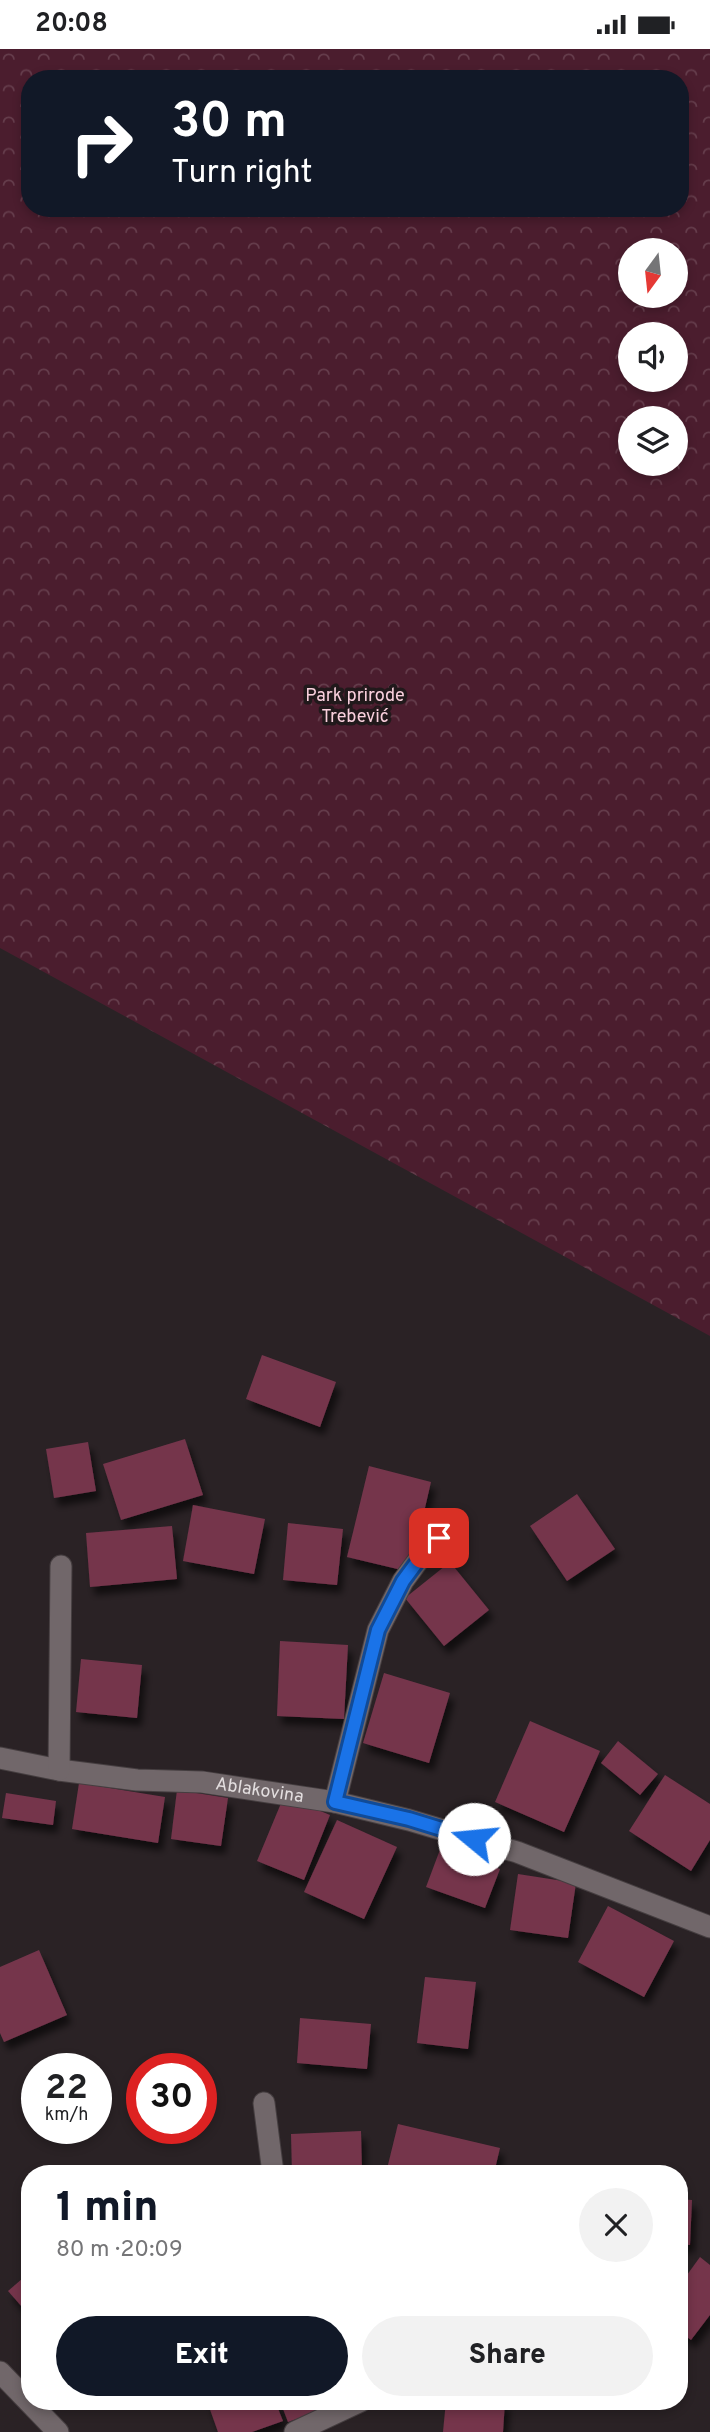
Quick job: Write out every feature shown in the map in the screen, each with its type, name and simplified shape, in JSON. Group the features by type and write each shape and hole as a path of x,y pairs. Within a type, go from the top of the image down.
{"street":[{"path":"335,1802 378,1630 403,1581 439,1538"},
{"path":"60,1770 61,1566"},
{"name":"Ablakovina","path":"0,1758 60,1770 137,1780 202,1782 335,1802 409,1819 517,1852 710,1927"},
{"path":"264,2103 272,2165"},
{"path":"0,2371 21,2393"},
{"path":"37,2410 58,2432"},
{"path":"295,2432 338,2410"}],"green space":[{"name":"Park prirode Trebević","path":"0,49 710,49 710,1336 0,948"}],"building":[{"path":"262,1355 336,1382 320,1427 246,1399"},
{"path":"185,1439 203,1495 121,1520 103,1464"},
{"path":"88,1442 96,1491 54,1498 46,1449"},
{"path":"369,1466 431,1482 410,1572 347,1557"},
{"path":"577,1494 615,1549 567,1581 530,1526"},
{"path":"193,1505 265,1519 254,1574 183,1561"},
{"path":"288,1523 343,1529 337,1585 283,1580"},
{"path":"172,1526 177,1579 90,1587 86,1533"},
{"path":"450,1562 489,1610 444,1646 405,1598"},
{"path":"280,1641 348,1645 344,1719 277,1716"},
{"path":"81,1659 142,1665 137,1718 76,1712"},
{"path":"384,1673 450,1693 429,1763 363,1743"},
{"path":"530,1721 600,1751 564,1832 495,1802"},
{"path":"618,1741 658,1774 640,1795 601,1763"},
{"path":"665,1775 710,1804 710,1840 691,1871 629,1831"},
{"path":"79,1783 165,1797 158,1843 72,1829"},
{"path":"177,1790 228,1798 221,1846 171,1839"},
{"path":"6,1793 56,1801 53,1825 2,1818"},
{"path":"284,1796 330,1815 304,1880 257,1861"},
{"path":"337,1820 397,1847 364,1919 304,1892"},
{"path":"441,1847 500,1869 485,1908 426,1887"},
{"path":"518,1874 576,1883 568,1938 510,1930"},
{"path":"608,1906 674,1941 644,1997 578,1962"},
{"path":"39,1950 67,2015 4,2042 0,2033 0,1967"},
{"path":"425,1977 476,1982 468,2049 417,2043"},
{"path":"300,2018 371,2024 367,2069 297,2063"},
{"path":"398,2124 500,2148 496,2165 388,2165"},
{"path":"361,2131 362,2165 292,2165 291,2134"},
{"path":"688,2200 692,2200 688,2245"},
{"path":"700,2257 710,2265 710,2315 691,2340 688,2338 688,2274"},
{"path":"21,2280 21,2306 8,2291"},
{"path":"210,2410 279,2410 283,2421 252,2432 218,2432"},
{"path":"283,2410 321,2410 288,2422"},
{"path":"445,2410 504,2410 503,2432 443,2432"}],"route":[{"path":"439,1538 403,1581 378,1630 335,1802 409,1819 474,1839"}]}
